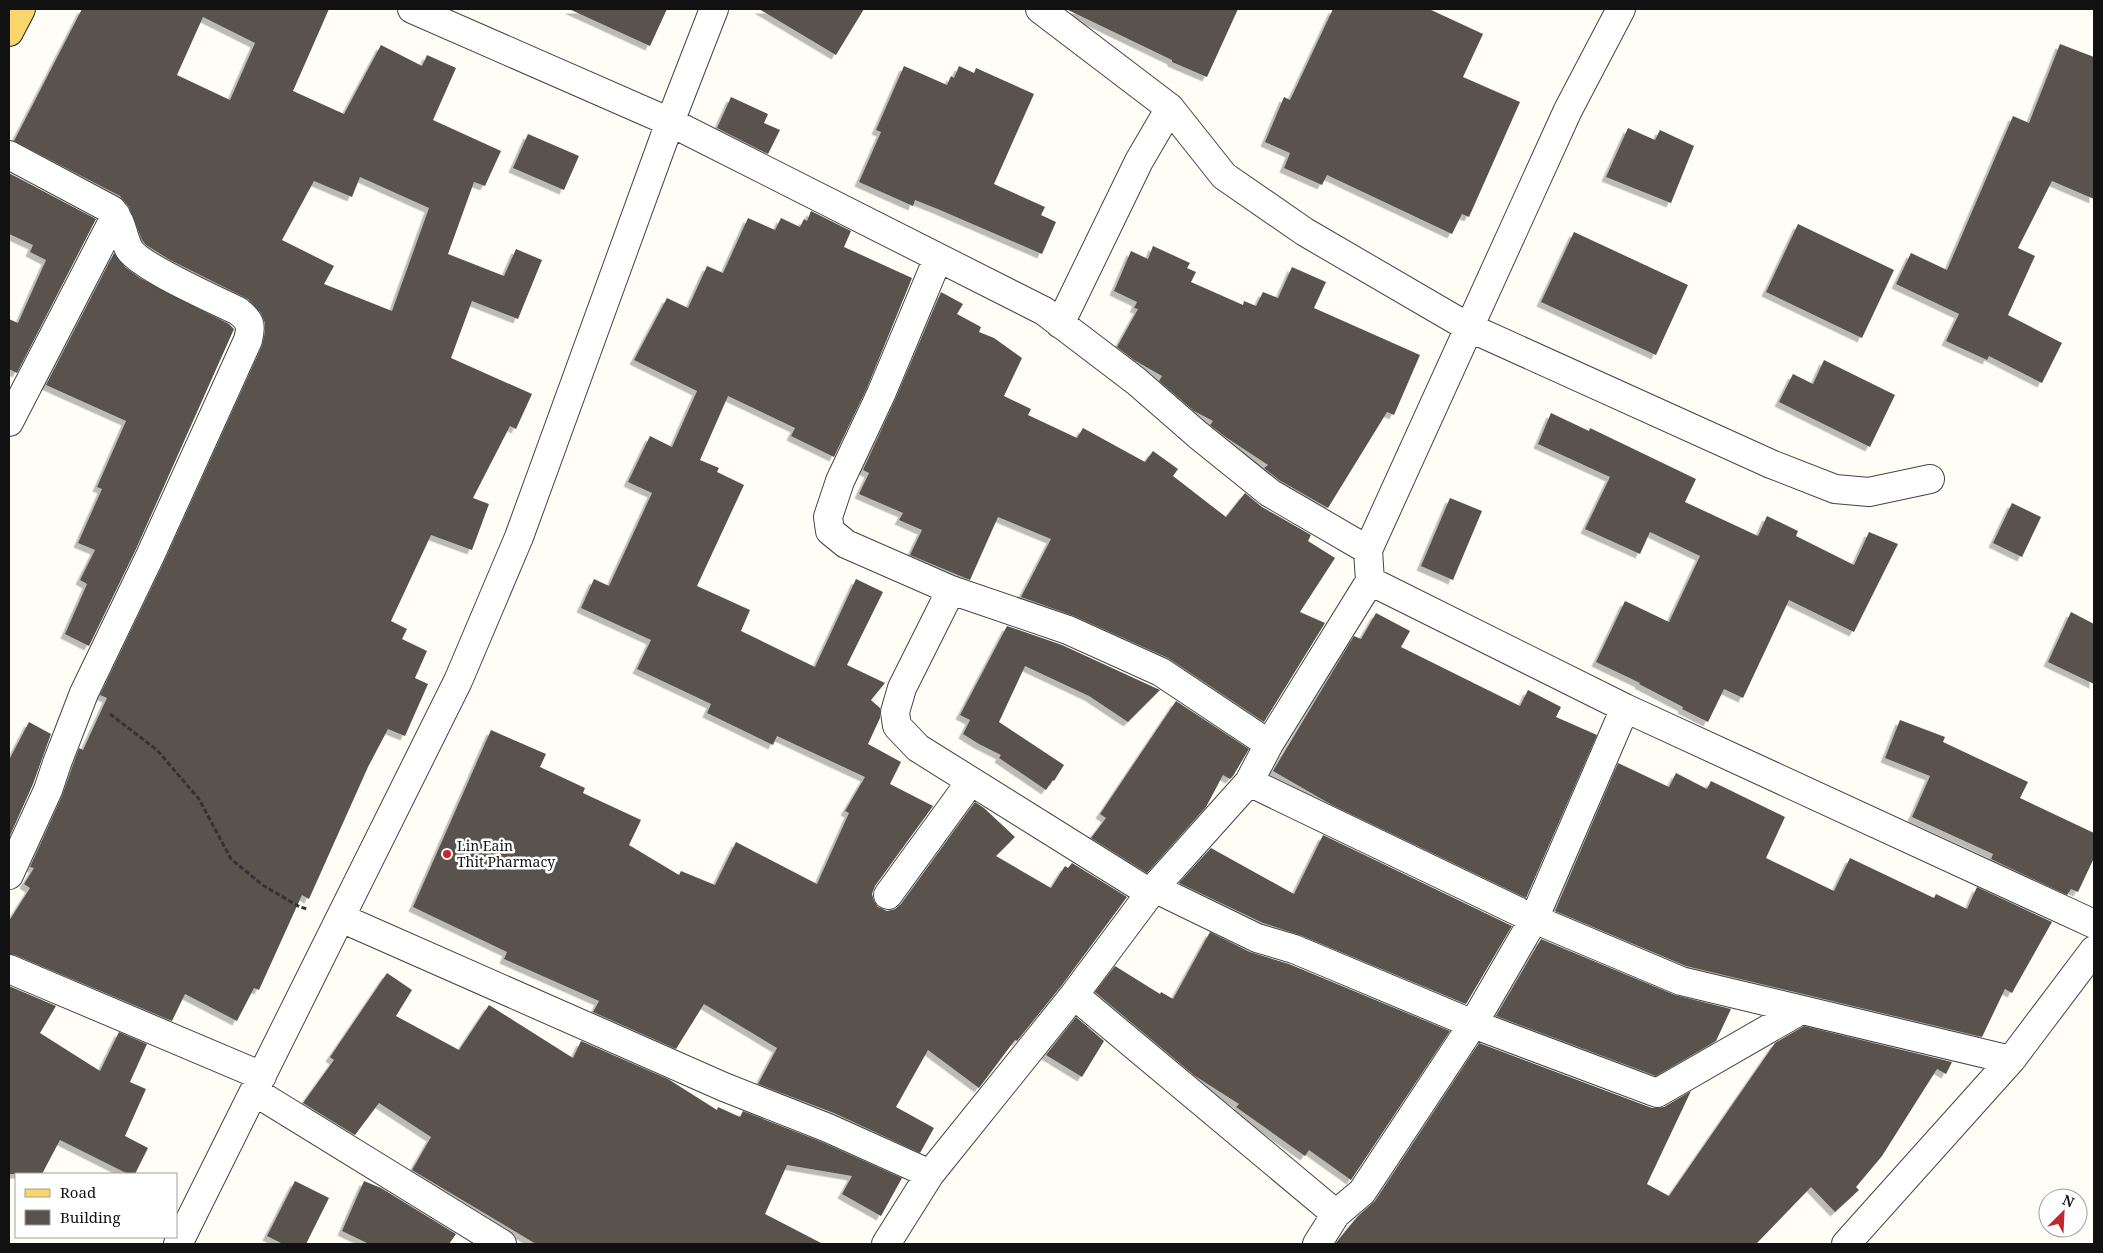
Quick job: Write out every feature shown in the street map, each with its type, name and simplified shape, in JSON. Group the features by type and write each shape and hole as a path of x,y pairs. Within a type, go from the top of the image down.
{"main road":[{"path":"9,32 21,9"}],"street":[{"path":"412,9 670,122 1044,311 1136,381 1198,435 1270,493 1368,550"},
{"path":"178,1244 458,681 518,537 670,122 714,9"},
{"path":"1040,9 1170,108 1224,176 1305,232 1468,327 1771,464 1835,489 1869,492 1930,479"},
{"path":"886,1244 930,1174 1074,995 1152,891 1249,782 1269,744 1370,581 1368,550 1568,110 1621,9"},
{"path":"1060,324 1139,161 1170,108"},
{"path":"9,155 112,210 120,219 130,250 138,258 174,280 238,311 246,318 251,327 248,340 154,547 84,693 56,762 48,790 9,875"},
{"path":"9,422 116,215"},
{"path":"938,258 881,394 850,458 828,517 830,531 846,544 951,590 1068,630 1161,672 1269,744"},
{"path":"1370,581 1625,708 2094,924"},
{"path":"951,590 902,688 895,712 897,726 918,748 1152,891 1256,938 1294,949 1473,1024 1657,1093 1801,1010"},
{"path":"1317,1244 1336,1214 1362,1192 1473,1024 1534,919 1625,708"},
{"path":"888,895 971,781"},
{"path":"1249,782 1534,919 1681,981 2011,1060"},
{"path":"341,918 724,1087 828,1128 930,1174"},
{"path":"1846,1244 2011,1060 2094,950"},
{"path":"9,969 258,1084 502,1244"},
{"path":"1074,995 1336,1214"}],"path":[{"path":"84,693 158,750 199,799 231,859 264,886 300,908 341,918"}],"building":[{"path":"82,9 329,9 293,91 344,114 381,45 422,66 427,55 456,68 433,120 501,151 485,186 474,182 448,254 504,276 516,249 542,260 518,319 472,301 451,358 532,394 516,429 510,426 473,498 489,504 472,550 431,535 391,621 407,629 402,639 427,651 415,678 428,684 405,736 388,729 368,767 309,899 302,895 259,990 254,988 237,1021 185,994 172,1021 9,954 9,921 30,888 24,884 34,868 30,867 62,796 79,748 83,750 107,698 100,695 164,562 262,346 265,332 265,323 261,313 248,299 170,260 146,245 142,240 129,207 120,196 14,141","holes":["203,17 255,43 230,100 177,75","360,177 429,208 392,311 324,284 334,266 282,240 314,181 352,197"]},
{"path":"569,9 667,9 650,46"},
{"path":"759,9 864,9 836,55"},
{"path":"1066,9 1238,9 1207,77 1172,62 1172,60"},
{"path":"1333,9 1429,9 1483,34 1463,77 1520,102 1469,217 1462,214 1452,234 1327,175 1322,185 1284,168 1290,153 1265,142 1284,97 1290,100"},
{"path":"2060,44 2094,57 2094,199 2052,181 2018,248 2035,256 2008,315 2062,343 2042,383 1989,356 1987,360 1946,341 1959,314 1896,284 1911,253 1947,270 2013,116 2029,123"},
{"path":"904,66 947,85 951,76 954,78 959,66 974,73 976,68 1034,94 994,184 1045,207 1041,215 1056,222 1042,254 915,200 913,206 859,182 881,132 876,130"},
{"path":"731,97 768,114 764,123 780,130 768,154 717,128"},
{"path":"1628,128 1655,140 1660,130 1694,146 1671,203 1606,177"},
{"path":"528,134 579,156 564,190 513,168"},
{"path":"9,173 96,219 17,373 9,369 9,319 18,323 46,260 30,252 33,245 9,234"},
{"path":"811,211 851,231 844,247 912,278 867,388 834,457 791,436 795,428 728,396 700,460 719,468 717,472 744,485 697,586 750,610 741,631 815,667 856,579 883,592 847,665 885,683 871,700 880,708 880,718 868,744 901,762 890,784 933,806 875,886 872,894 878,907 887,911 895,909 901,904 975,802 1015,837 996,856 1051,888 1065,866 1068,868 1072,863 1127,897 1062,985 1017,1041 1015,1040 979,1088 928,1050 896,1107 934,1128 920,1153 834,1113 758,1084 777,1048 704,1004 676,1049 593,1012 599,1001 504,959 507,952 413,907 491,730 546,754 540,767 585,788 583,793 641,820 629,845 679,875 681,871 715,885 736,842 817,884 849,813 845,811 865,777 777,736 773,745 707,713 711,704 637,669 651,640 581,608 594,579 609,586 652,493 628,482 650,436 672,447 697,391 634,360 667,298 688,308 707,266 723,273 748,218 775,230 781,218 800,227 804,219 807,221"},
{"path":"1798,224 1894,270 1862,338 1766,292"},
{"path":"1574,232 1688,285 1656,355 1541,302"},
{"path":"1153,246 1190,263 1187,268 1196,272 1191,282 1243,305 1244,301 1256,306 1263,292 1278,298 1292,267 1326,282 1314,308 1420,355 1394,415 1387,412 1328,508 1279,480 1264,468 1268,465 1210,425 1213,421 1194,411 1159,381 1162,376 1134,360 1117,347 1138,309 1134,308 1137,302 1114,291 1131,251 1148,259"},
{"path":"114,253 125,267 140,278 229,324 234,329 136,549 89,646 65,634 87,584 80,580 95,550 78,543 102,489 97,487 126,421 46,385"},
{"path":"941,292 963,304 957,314 981,327 979,332 994,338 1022,358 1004,396 1031,409 1028,415 1077,438 1083,428 1145,462 1153,451 1178,469 1173,476 1226,517 1245,493 1262,507 1311,535 1308,541 1335,558 1300,612 1325,623 1264,722 1168,658 1074,616 1021,597 1051,539 998,517 970,580 910,555 922,530 899,520 903,513 859,494 869,473 863,470"},
{"path":"1824,360 1895,395 1870,447 1779,402 1793,374 1813,384"},
{"path":"1551,413 1589,431 1590,428 1696,479 1685,502 1758,536 1767,516 1798,531 1796,536 1854,565 1869,532 1898,544 1854,632 1789,600 1743,698 1724,689 1708,722 1682,709 1683,707 1640,683 1596,662 1625,601 1669,622 1700,556 1650,532 1640,554 1585,529 1610,477 1538,444"},
{"path":"1450,498 1482,511 1453,580 1421,566"},
{"path":"2012,503 2041,517 2022,557 1993,543"},
{"path":"2071,612 2094,624 2094,684 2048,662"},
{"path":"1376,613 1410,631 1401,647 1520,706 1528,690 1561,707 1556,717 1597,735 1526,898 1332,805 1273,771 1354,636 1361,639"},
{"path":"1007,626 1062,645 1160,690 1128,722 1089,696 1025,666 999,722 1064,765 1046,790 999,758 1001,755 963,734 970,720 960,715"},
{"path":"1176,701 1249,749 1233,776 1230,779 1223,775 1206,807 1147,873 1091,838 1106,818 1100,814"},
{"path":"1900,720 1945,737 1943,742 2028,782 2020,798 2094,833 2094,858 2078,892 2071,889 2067,895 1991,859 1993,854 1912,817 1930,776 1885,758"},
{"path":"29,722 51,734 33,784 9,838 9,760"},
{"path":"1618,763 1669,787 1676,773 1707,789 1711,781 1785,817 1766,858 1834,891 1850,858 1934,898 1936,894 1967,909 1977,887 2052,922 2012,993 2005,989 1982,1037 1686,966 1555,911"},
{"path":"1323,835 1512,926 1466,1004 1300,935 1263,923 1179,883 1211,848 1294,894"},
{"path":"1210,932 1250,952 1289,964 1450,1031 1351,1180 1309,1150 1305,1156 1236,1107 1239,1104 1195,1076 1095,992 1115,966 1160,994 1161,992 1173,999"},
{"path":"1541,939 1675,995 1731,1009 1716,1041 1656,1076 1496,1016"},
{"path":"387,973 412,990 396,1016 459,1050 489,1005 573,1058 581,1041 668,1079 717,1110 718,1107 740,1117 743,1111 822,1142 902,1178 881,1216 842,1194 852,1176 787,1165 765,1214 823,1244 536,1244 412,1170 431,1137 379,1103 355,1135 303,1103 334,1060 330,1057"},
{"path":"9,986 56,1006 40,1033 100,1071 119,1032 147,1044 130,1082 146,1089 125,1136 148,1148 136,1173 126,1173 60,1140 43,1173 9,1174"},
{"path":"1076,1017 1104,1041 1082,1077 1046,1055"},
{"path":"1804,1026 1952,1062 1946,1074 1937,1069 1882,1156 1856,1187 1859,1190 1835,1212 1811,1187 1756,1244 1335,1244 1358,1216 1375,1201 1479,1043 1652,1108 1664,1107 1691,1091 1647,1184 1669,1196 1775,1043"},
{"path":"295,1181 329,1198 306,1244 283,1244 267,1236"},
{"path":"364,1181 381,1188 456,1234 449,1244 369,1244 342,1231"}],"place":[{"name":"Lin Eain Thit Pharmacy","path":"447,854"}]}
